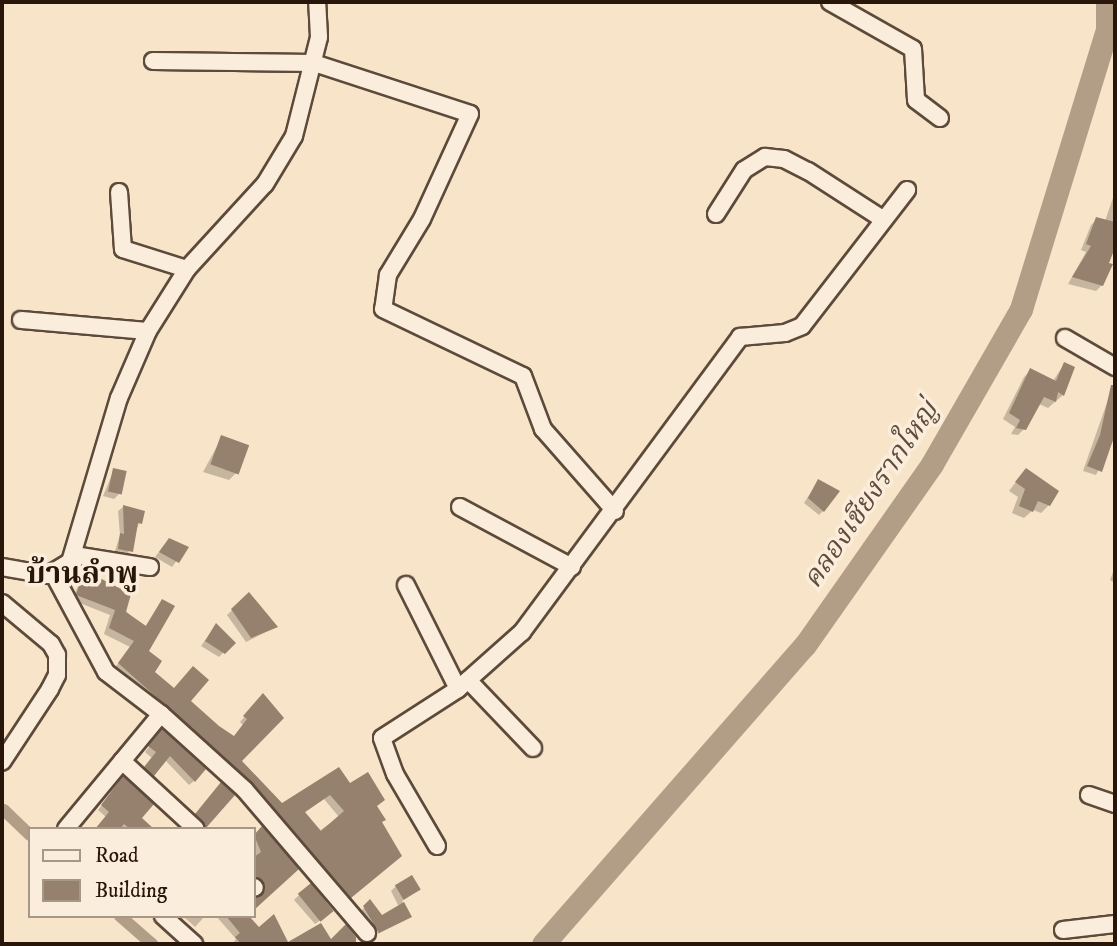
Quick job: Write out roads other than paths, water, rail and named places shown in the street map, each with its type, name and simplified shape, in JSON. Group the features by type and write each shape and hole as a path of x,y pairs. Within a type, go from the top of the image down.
{"street":[{"path":"2,567 53,573 74,555 118,402 148,331 187,270 265,184 294,135 319,37 317,2"},
{"path":"830,2 913,49 916,100 940,118"},
{"path":"153,61 314,63 470,114 422,219 388,275 383,309 523,376 543,429 615,511"},
{"path":"716,214 744,170 765,157 785,159 808,171 884,220"},
{"path":"438,846 381,742 463,685 522,632 615,511 740,337 785,333 802,326 907,190"},
{"path":"119,192 123,249 187,270"},
{"path":"21,320 148,331"},
{"path":"1065,338 1115,368"},
{"path":"460,507 572,566"},
{"path":"74,555 150,567"},
{"path":"53,573 106,672 161,714 245,790 368,933"},
{"path":"406,585 463,685 533,748"},
{"path":"2,603 51,644 57,655 57,675 50,689 2,762"},
{"path":"68,827 161,714"},
{"path":"122,761 194,827"},
{"path":"1089,795 1115,804"},
{"path":"165,918 194,944"},
{"path":"1063,930 1115,925"}],"waterway":[{"name":"คลองเชียงรากใหญ่","path":"543,944 805,645 932,464 1021,309 1107,30 1107,2"},
{"path":"4,810 28,833"},
{"path":"122,918 152,944"}],"district":[{"name":"บ้านลำพู","path":"82,575"}]}
